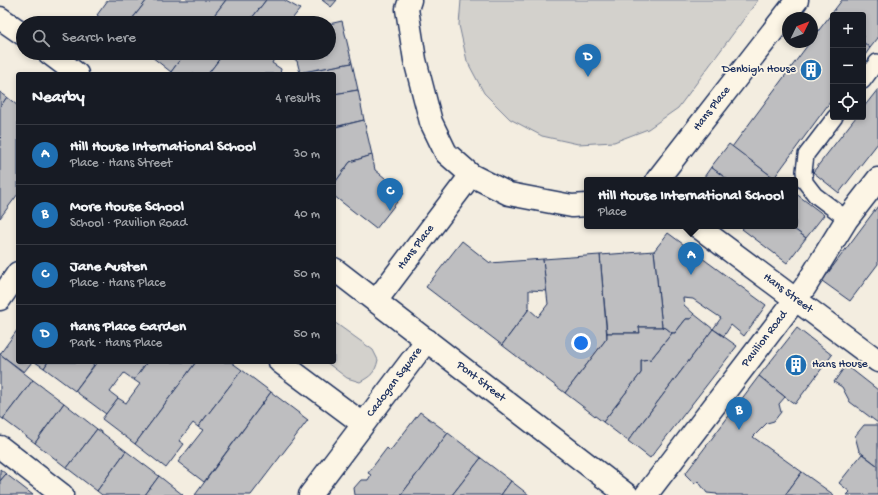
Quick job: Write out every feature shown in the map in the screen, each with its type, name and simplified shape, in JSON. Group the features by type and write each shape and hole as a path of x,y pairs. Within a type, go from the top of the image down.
{"street":[{"path":"410,0 406,9 415,60 431,122 446,153 471,175 509,194 572,206 584,205"},
{"name":"Hans Place","path":"659,177 797,0"},
{"path":"0,18 16,29"},
{"path":"58,60 74,72"},
{"name":"Hans Place","path":"376,301 471,175"},
{"name":"Pavilion Road","path":"631,495 795,299 807,283 847,219 878,179"},
{"name":"Hans Street","path":"701,229 878,361"},
{"name":"Pont Street","path":"336,271 631,495"},
{"path":"0,300 16,276"},
{"name":"Cadogan Square","path":"310,495 427,340"},
{"name":"Cadogan Square","path":"283,364 363,424"},
{"path":"0,448 62,495"}],"lane":[{"path":"866,77 877,62"},
{"path":"833,120 806,155 804,171 805,182 815,195 847,219"}],"shaded area":[{"path":"461,0 758,0 678,108 648,129 614,142 578,144 542,136 510,119 484,93 467,61 459,25"},
{"path":"336,323 373,350 378,360 372,374 367,378 360,382 347,378 329,364 336,364"}],"building":[{"path":"108,0 147,0 134,16 97,15"},
{"path":"147,0 226,0 213,16 134,16"},
{"path":"226,0 266,0 253,16 213,16"},
{"path":"266,0 284,0 300,9 294,16 253,16"},
{"path":"322,0 337,0 331,7"},
{"path":"842,0 878,0 878,38 870,48 866,45 866,12 833,12"},
{"name":"Denbigh House","path":"829,17 830,18 830,102 775,177 773,177 732,147 806,48 818,48 818,31"},
{"path":"342,21 352,63 300,72 296,60 336,60 336,22"},
{"path":"866,45 870,48 866,54"},
{"path":"156,60 180,60 171,72"},
{"path":"180,60 219,60 210,72 171,72"},
{"path":"219,60 274,60 272,63 281,69 280,72 210,72"},
{"path":"352,63 358,90 336,94 336,72 303,72"},
{"path":"878,89 878,143 839,193 813,172 854,120 866,120 866,104"},
{"path":"358,90 364,120 336,127 336,94"},
{"path":"0,92 7,97 0,107"},
{"path":"7,97 16,104 16,197 0,218 1,138 0,107"},
{"path":"364,120 372,155 350,162 336,181 336,127"},
{"path":"729,144 773,177 724,177 711,167"},
{"path":"372,155 375,170 404,193 376,229 336,198 336,181 350,162"},
{"path":"711,167 724,177 704,177"},
{"path":"798,195 824,215 806,238 794,229 798,229"},
{"path":"878,206 878,264 850,301 822,281"},
{"path":"742,229 794,229 806,238 787,263"},
{"path":"668,233 766,305 744,336 731,325 724,336 713,329 721,318 693,299 683,298 684,305 694,314 691,319 686,319 675,333 672,333 666,328 662,327 654,251"},
{"path":"462,241 490,263 543,259 547,291 529,290 529,309 502,345 426,287"},
{"path":"654,251 662,327 639,327 640,333 607,333 600,255"},
{"path":"600,255 607,338 565,393 502,345 529,309 538,317 548,304 543,259"},
{"path":"694,314 713,329 628,441 603,422 641,373 641,360 651,359 672,333 675,333 686,319 691,319"},
{"path":"639,327 662,327 666,328 672,333 651,359 641,360 641,373 603,422 565,393 607,338 607,333 640,333"},
{"name":"Hans House","path":"797,328 832,355 795,404 759,376"},
{"path":"713,329 737,346 650,458 628,441"},
{"path":"16,332 16,364 30,364 24,372 0,354"},
{"path":"0,354 33,380 3,419 0,417"},
{"path":"38,364 47,364 44,368"},
{"path":"47,364 94,365 75,391 44,368"},
{"path":"95,364 146,364 134,380 124,373 110,392 118,398 106,414 75,391"},
{"path":"146,364 195,364 135,444 102,419 118,398 126,403 140,384 134,380"},
{"path":"195,364 234,364 242,370 198,427 193,423 179,441 184,444 166,468 135,444"},
{"path":"846,365 878,390 878,423 850,402 842,387 834,382"},
{"path":"242,370 271,392 204,482 178,462 203,430 198,427"},
{"path":"759,376 785,397 779,404 781,412 774,421 767,423 753,437 802,472 785,495 717,495 707,493 698,481 695,484 685,474"},
{"path":"33,380 64,403 35,443 3,419"},
{"path":"271,392 308,420 251,495 195,495"},
{"path":"64,403 97,429 67,468 35,443"},
{"path":"420,412 448,433 401,495 355,495 354,488 361,480 368,480 371,475 368,473 387,448 390,451"},
{"path":"864,425 878,425 878,466 859,451 855,436"},
{"path":"97,429 126,451 97,491 67,468"},
{"path":"448,433 481,458 452,495 401,495"},
{"path":"126,451 159,476 145,495 102,495 97,491"},
{"path":"862,454 878,466 878,495 847,495 850,492 839,483"},
{"path":"481,458 511,481 501,495 452,495"},
{"path":"0,469 6,474 0,481"},
{"path":"802,472 834,495 785,495"},
{"path":"6,474 33,495 0,495 0,481"},
{"path":"159,476 183,495 145,495"},
{"path":"511,481 529,495 501,495"}],"place":[{"name":"Denbigh House","path":"811,70"},
{"name":"Hans Place Garden","path":"588,77"},
{"name":"Jane Austen","path":"390,211"},
{"name":"Hill House International School","path":"691,275"},
{"name":"Hans House","path":"796,365"},
{"name":"More House School","path":"739,430"}]}
